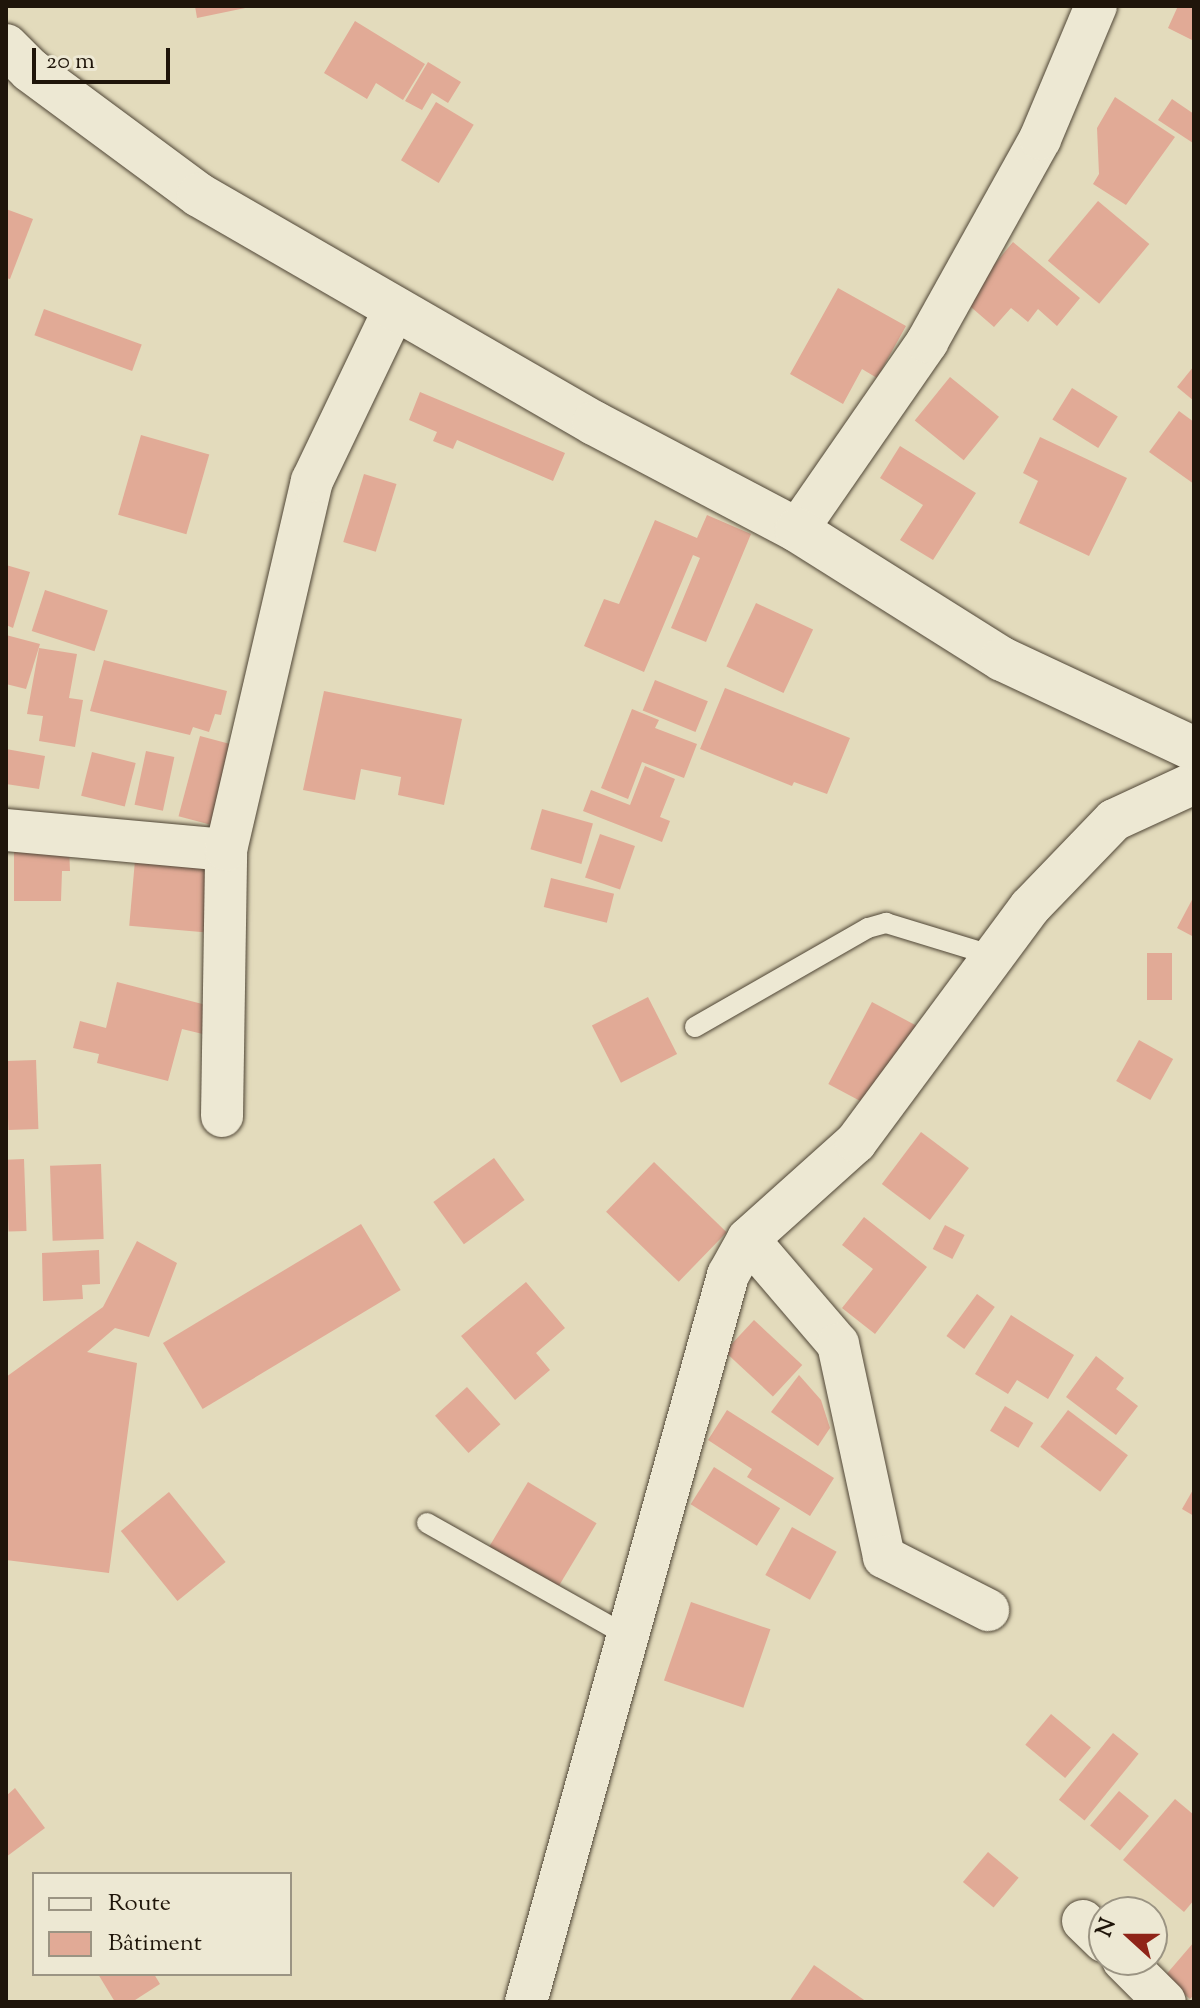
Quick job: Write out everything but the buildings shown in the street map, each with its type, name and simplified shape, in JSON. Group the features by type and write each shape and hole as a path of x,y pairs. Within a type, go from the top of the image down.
{"street":[{"path":"797,530 927,342 1040,139 1096,6"},
{"path":"6,46 30,70 199,195 594,423 797,530 1002,659 1194,749"},
{"path":"222,1116 226,850 312,481 395,308"},
{"path":"526,2002 728,1275 748,1239 856,1142 1030,907 1114,820 1194,783"},
{"path":"6,830 226,850"},
{"path":"748,1239 838,1344 884,1557 988,1610"},
{"path":"1139,1976 1165,2002"}],"lane":[{"path":"695,1027 857,933 886,923 994,956"},
{"path":"427,1523 629,1637"}]}
